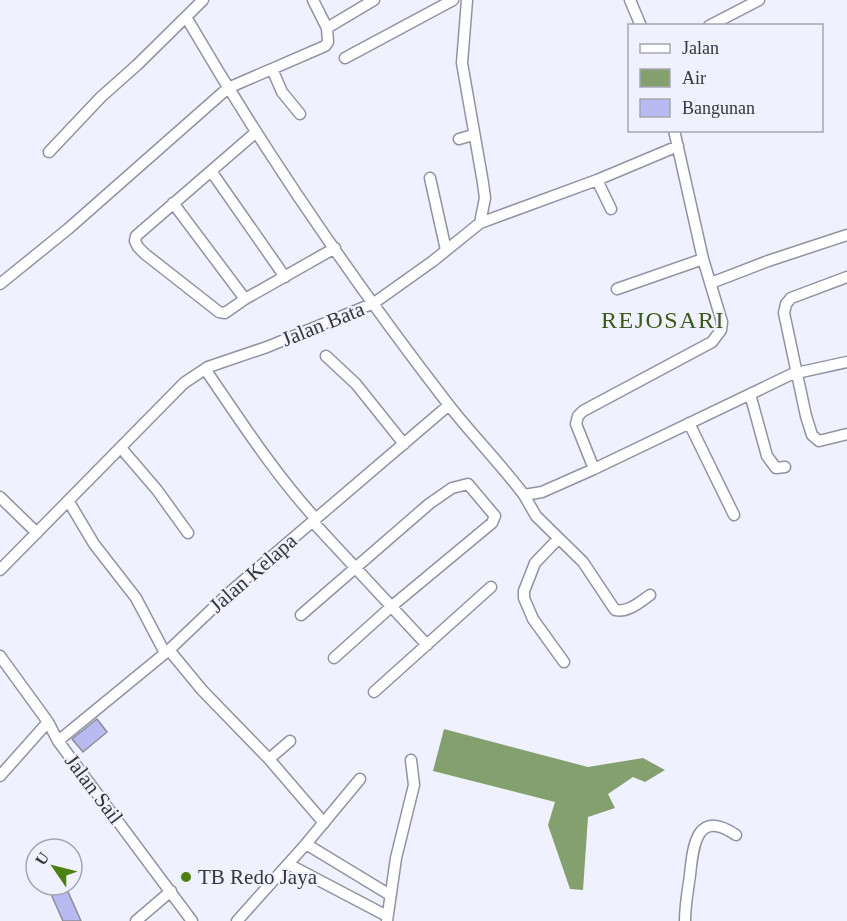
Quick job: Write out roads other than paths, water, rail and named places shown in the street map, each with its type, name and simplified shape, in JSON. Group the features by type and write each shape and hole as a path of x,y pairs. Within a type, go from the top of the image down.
{"street":[{"path":"49,152 101,98 203,0"},
{"path":"0,284 68,229 228,88 325,46 328,42 327,28 313,0"},
{"path":"327,28 374,0"},
{"path":"345,58 453,0"},
{"path":"467,0 462,63 484,191 480,223"},
{"path":"630,0 640,24"},
{"path":"713,24 756,1"},
{"path":"186,17 255,133 334,248 448,405 524,495 536,516 583,562 615,610 631,608 650,595"},
{"path":"272,69 282,92 300,114"},
{"path":"594,469 576,424 578,416 583,411 712,342 721,330 722,322 703,259 674,132"},
{"path":"255,133 136,236 135,241 138,247 219,312 225,313 334,248"},
{"path":"459,139 473,135"},
{"name":"Jalan Bata","path":"0,570 184,383 205,369 287,339 374,303 480,223 678,147"},
{"path":"211,171 285,277"},
{"path":"430,178 446,250"},
{"path":"597,180 611,209"},
{"path":"173,203 245,299"},
{"path":"711,283 847,235"},
{"path":"617,289 703,259"},
{"path":"847,277 791,298 786,304 784,313 812,435 819,441 847,434"},
{"path":"326,356 356,384 404,444"},
{"path":"524,495 542,492 594,469 797,373 847,362"},
{"path":"205,369 315,520 427,645"},
{"path":"750,394 767,456 776,468 785,467"},
{"name":"Jalan Kelapa","path":"58,741 167,652 230,592 448,405"},
{"path":"689,423 734,515"},
{"path":"122,448 157,490 188,533"},
{"path":"301,615 441,495 460,484 468,484 475,490 495,516 492,524 392,606 334,658"},
{"path":"0,497 37,533"},
{"path":"69,502 94,544 136,598 167,652 269,759 324,823"},
{"path":"558,539 535,563 524,591 524,598 532,619 564,662"},
{"path":"374,692 491,587"},
{"name":"Jalan Sail","path":"0,656 48,722 58,741 192,921"},
{"path":"0,776 48,722"},
{"path":"269,759 290,741"},
{"path":"288,864 387,918 396,858 414,785 411,760"},
{"path":"237,921 360,779"},
{"path":"685,921 692,856 697,836 711,826 728,830 736,835"},
{"path":"306,844 390,895"},
{"path":"136,921 171,891"}],"water":[{"path":"444,729 588,767 643,758 665,770 645,782 633,777 608,794 615,808 588,817 583,890 570,889 548,825 555,802 433,771"}],"place":[{"name":"TB Redo Jaya","path":"186,877"}],"district":[{"name":"REJOSARI","path":"663,320"}]}
